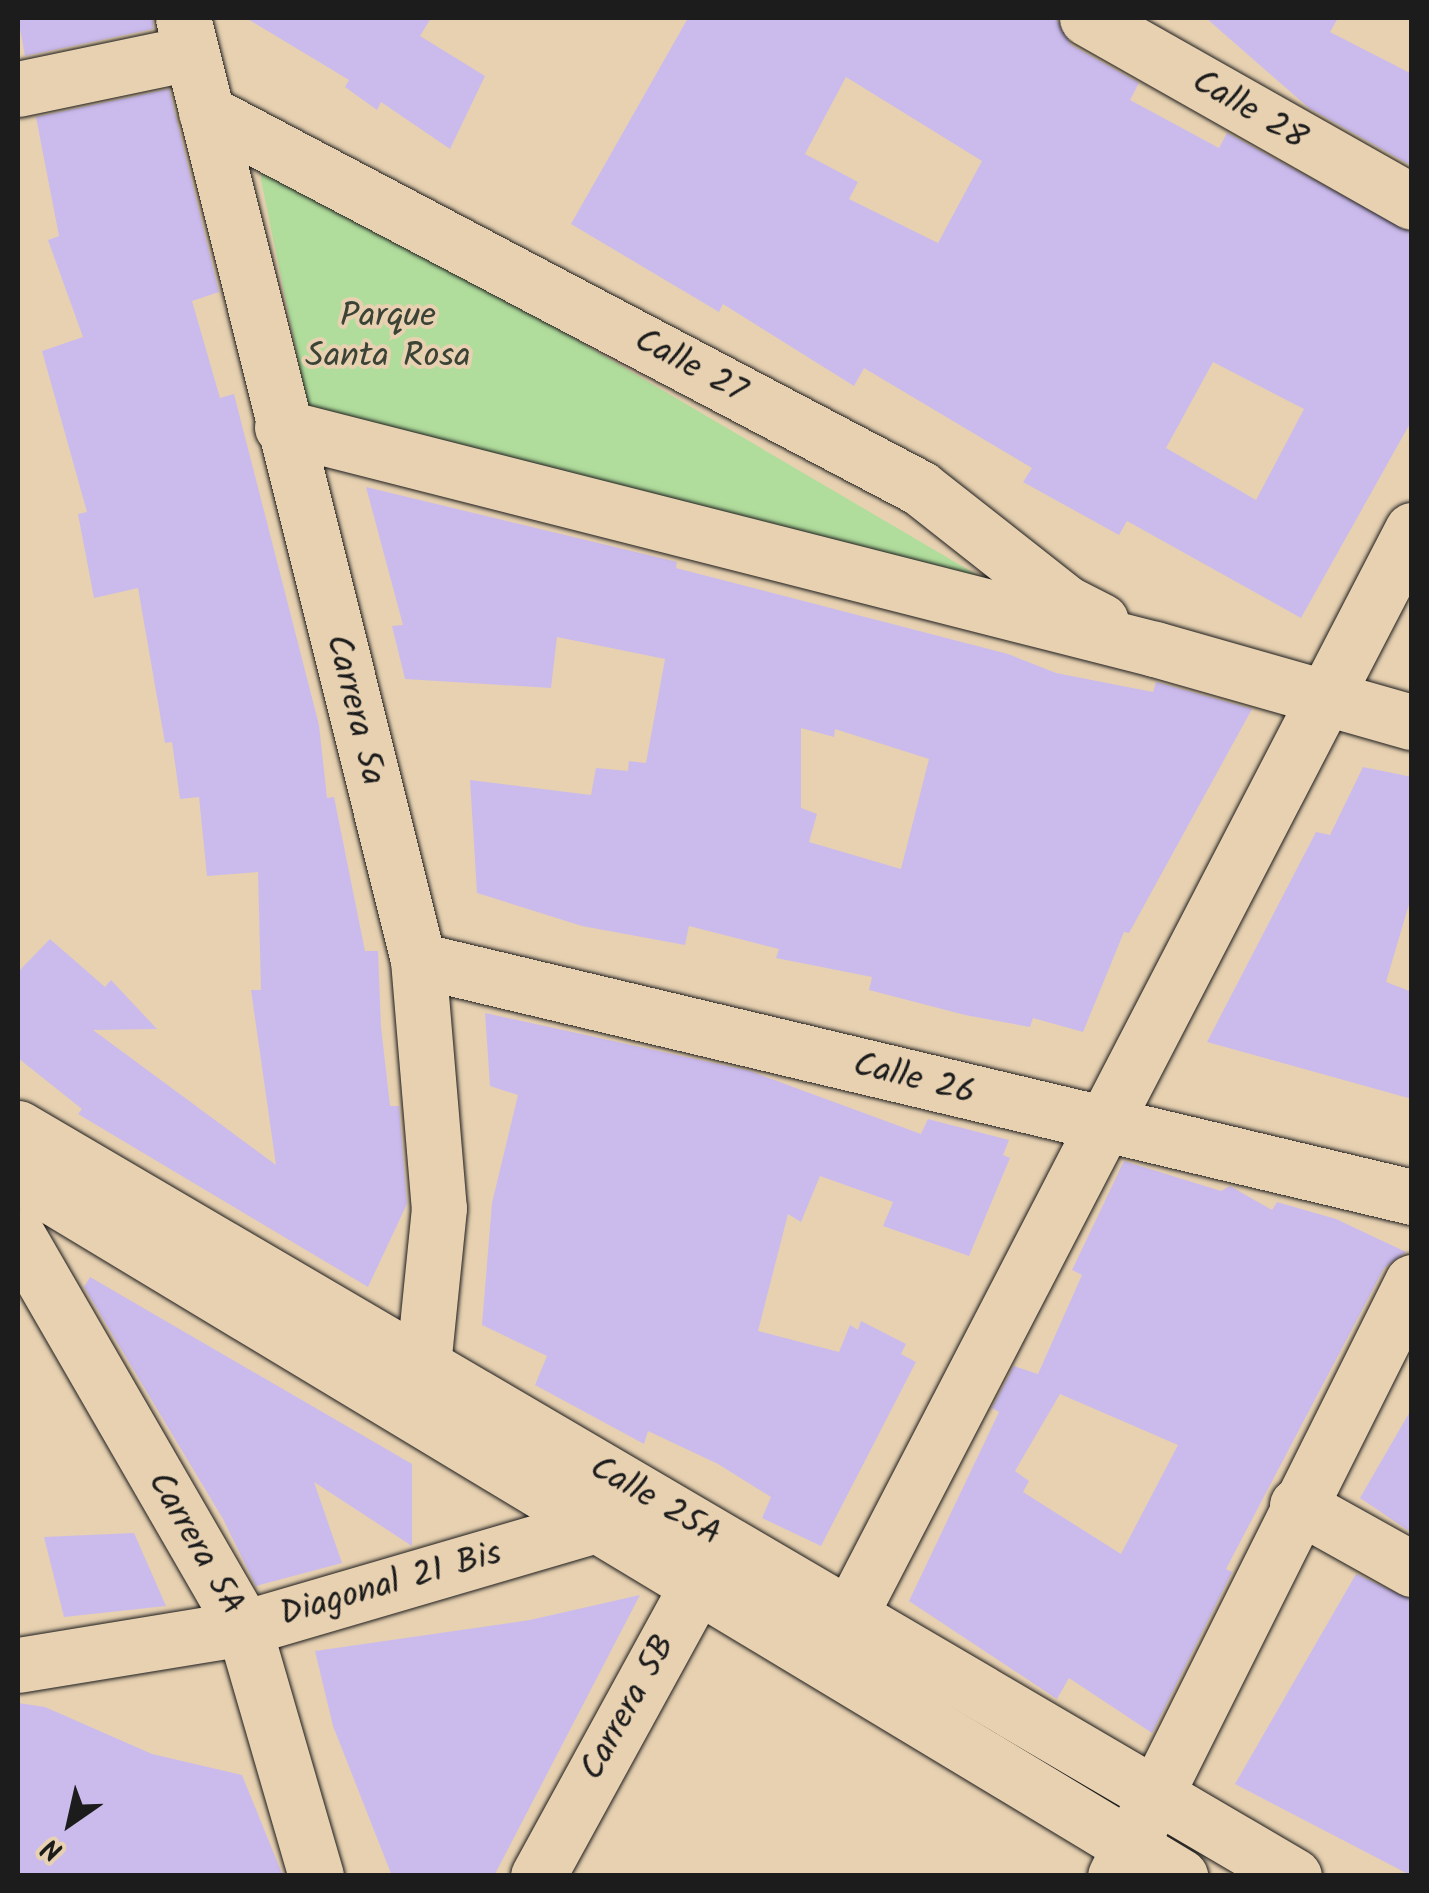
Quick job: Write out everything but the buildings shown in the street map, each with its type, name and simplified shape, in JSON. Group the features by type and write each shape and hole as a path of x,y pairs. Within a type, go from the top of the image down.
{"street":[{"name":"Calle 28","path":"1087,18 1412,202"},
{"path":"18,89 186,35"},
{"name":"Carrera 5a","path":"186,35 418,960 439,1208 416,1388"},
{"name":"Calle 27","path":"206,112 920,488 1066,603 1155,649"},
{"name":"Calle 27","path":"282,427 1155,649 1412,722"},
{"path":"838,1640 1412,530"},
{"name":"Calle 26","path":"418,960 1412,1197"},
{"name":"Calle 25A","path":"18,1128 416,1388 838,1640 1158,1797 1294,1876"},
{"name":"Calle 25A","path":"18,1176 416,1388"},
{"name":"Carrera 5A","path":"18,1236 244,1628 316,1876"},
{"path":"1123,1862 1297,1505 1412,1282"},
{"name":"Diagonal 21 Bis","path":"18,1665 244,1628 608,1503"},
{"path":"1297,1505 1412,1569"},
{"name":"Carrera 5B","path":"538,1876 709,1563"},
{"name":"Calle 25A","path":"838,1640 1123,1862 1180,1876"}],"green space":[{"name":"Parque Santa Rosa","path":"262,155 1006,592 309,413 261,180"}]}
